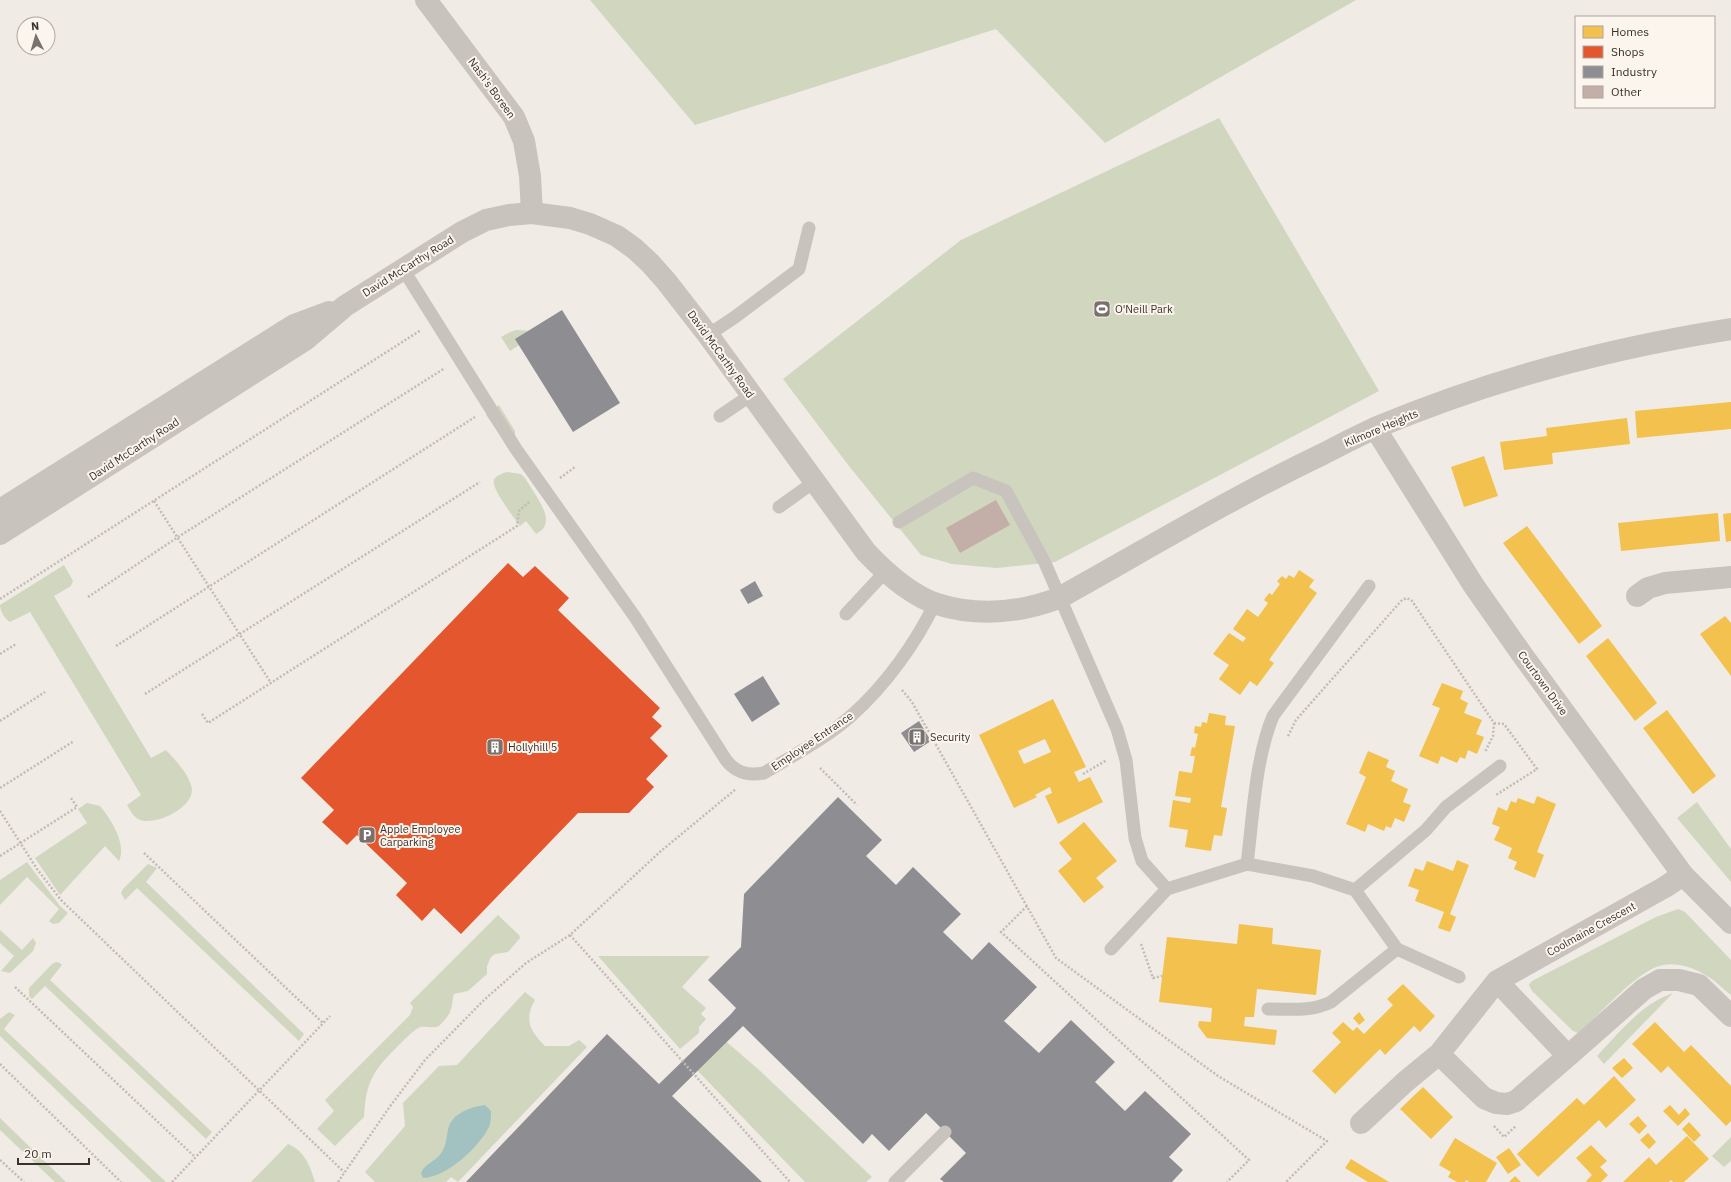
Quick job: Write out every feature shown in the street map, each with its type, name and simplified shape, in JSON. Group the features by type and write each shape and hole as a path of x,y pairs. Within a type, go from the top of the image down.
{"street":[{"name":"Nash's Boreen","path":"426,0 514,117 524,140 530,176 532,213"},
{"name":"David McCarthy Road","path":"0,534 305,340 345,306 462,232 486,220 504,216 532,213 564,217 590,224 617,236 635,249 650,263 708,335 750,395 866,552 885,572 912,591 936,603 958,608 1003,611 1024,609 1059,598"},
{"name":"David McCarthy Road","path":"0,510 294,325 345,306"},
{"name":"Kilmore Heights","path":"1059,598 1275,476 1375,428 1527,373 1596,355 1687,336 1731,329"},
{"name":"Courtown Drive","path":"1375,428 1474,586 1520,653 1683,875 1731,923"},
{"path":"1637,596 1648,588 1664,583 1731,577"},
{"name":"Coolmaine Crescent","path":"1361,1123 1405,1082 1439,1054 1497,981 1665,887 1683,875"},
{"path":"1439,1054 1484,1098 1496,1103 1507,1104 1516,1101 1644,989 1660,980 1679,980 1698,985 1731,1016"},
{"path":"1497,981 1568,1056"}],"lane":[{"path":"708,335 735,317 799,269 809,228"},
{"path":"403,269 543,490 635,617 726,760 731,767 754,775"},
{"path":"720,416 750,395"},
{"path":"899,522 973,478 1006,491 1045,563 1117,729 1126,760 1135,838 1142,861 1166,889"},
{"path":"779,507 814,482"},
{"path":"846,614 885,572"},
{"path":"1247,864 1256,791 1266,733 1273,716 1369,586"},
{"name":"Employee Entrance","path":"754,775 764,773 786,760 851,716 873,695 888,676 925,624 936,603"},
{"path":"1355,890 1426,830 1446,807 1500,766"},
{"path":"1111,949 1166,889 1247,864 1313,876 1355,890 1397,949 1459,977"},
{"path":"1268,1009 1312,1009 1322,1007 1331,1002 1397,949"},
{"path":"895,1182 945,1132"}],"path":[{"path":"0,599 435,321"},
{"path":"88,597 459,359"},
{"path":"116,646 490,408"},
{"path":"146,694 480,482"},
{"path":"202,714 208,723 517,526 519,511 543,490"},
{"path":"154,500 271,684"},
{"path":"1284,742 1296,720 1402,600 1407,598 1412,601 1494,723 1494,736 1487,750 1482,755"},
{"path":"0,654 16,644"},
{"path":"0,721 45,692"},
{"path":"0,788 74,741"},
{"path":"1083,774 1112,758"},
{"path":"820,768 856,805"},
{"path":"338,1182 391,1104 425,1060 484,1000 526,963 570,935 661,851 754,775"},
{"path":"0,856 77,807 71,798"},
{"path":"0,811 51,888 61,900 344,1172"},
{"path":"144,853 323,1023"},
{"path":"1027,906 1001,932 1249,1160 1227,1182"},
{"path":"1125,934 1140,942 1153,978 1162,976"},
{"path":"570,935 790,1182"},
{"path":"15,987 195,1158"},
{"path":"172,1182 330,1016"},
{"path":"0,1064 121,1182"},
{"path":"0,1160 24,1182"}],"green space":[{"path":"590,0 1356,0 1105,143 996,29 695,125"},
{"name":"O'Neill Park","path":"1219,118 1379,391 1055,562 997,568 952,564 921,555 849,466 783,379 961,240"},
{"path":"516,330 533,331 533,336 510,351 501,337"},
{"path":"499,405 515,431 515,436 505,442 486,415"},
{"path":"507,472 521,474 525,478 543,508 546,520 545,525 543,529 536,534 526,521 520,526 496,490 494,480 499,475"},
{"path":"64,565 73,581 71,586 54,596 151,758 166,750 187,775 191,785 192,793 188,800 174,813 164,818 145,821 138,819 133,815 127,805 141,795 30,612 10,622 1,610 0,605"},
{"path":"1697,802 1731,849 1731,882 1677,818"},
{"path":"87,803 100,806 117,832 121,847 119,861 105,846 60,895 35,858 87,823 78,809"},
{"path":"27,862 60,906 68,913 59,923 53,924 49,921 59,909 27,877 0,905 0,880"},
{"path":"148,864 157,868 146,882 304,1034 299,1041 137,888 125,900 121,893 123,889"},
{"path":"1678,909 1685,912 1731,960 1731,995 1713,980 1697,970 1674,964 1663,965 1653,968 1642,975 1619,994 1578,1033 1573,1031 1532,991 1529,985 1532,981 1656,917"},
{"path":"498,915 519,935 520,938 508,952 495,954 491,957 487,966 487,974 468,991 454,994 450,1012 441,1024 435,1027 418,1028 387,1057 375,1072 368,1087 364,1117 335,1146 317,1129 334,1111 325,1100 410,1015 413,1007 410,1003"},
{"path":"0,930 22,950 33,938 36,943 33,951 10,973 1,971 14,956 0,943"},
{"path":"598,956 710,956 682,987 706,1008 701,1014 706,1019 699,1027 699,1033 680,1049"},
{"path":"56,962 62,965 50,980 212,1132 206,1139 45,986 32,999 29,996 29,988 52,964"},
{"path":"525,992 535,1000 531,1007 529,1020 530,1025 536,1036 545,1046 569,1046 579,1040 587,1047 458,1182 451,1177 446,1182 375,1182 365,1172 405,1126 403,1103 439,1066 457,1065"},
{"path":"1673,993 1604,1064 1597,1056 1623,1028 1651,1004"},
{"path":"9,1012 15,1015 4,1029 166,1182 152,1182 0,1036 0,1019"},
{"path":"722,1038 758,1069 872,1177 866,1182 805,1182 694,1067"},
{"path":"0,1118 66,1182 55,1182 0,1130"},
{"path":"1731,1137 1731,1161 1724,1167 1712,1156"},
{"path":"288,1144 303,1155 309,1165 315,1182 251,1182"}],"water":[{"path":"485,1105 491,1111 490,1123 489,1127 478,1143 452,1167 432,1176 423,1178 421,1173 422,1170 439,1156 443,1150 448,1130 453,1119 468,1109"}],"building: Homes":[{"path":"1731,402 1731,429 1637,438 1635,411"},
{"path":"1627,418 1630,444 1552,453 1553,464 1504,470 1500,442 1547,436 1546,428"},
{"path":"1484,456 1498,496 1464,507 1451,467"},
{"path":"1718,513 1720,541 1621,551 1618,523"},
{"path":"1731,513 1731,541 1726,542 1723,514"},
{"path":"1527,526 1602,626 1579,644 1503,543"},
{"path":"1299,570 1314,580 1309,587 1317,593 1269,660 1274,663 1257,686 1250,681 1240,695 1219,679 1229,665 1213,654 1229,633 1243,642 1246,638 1233,629 1247,609 1258,617 1268,603 1264,600 1269,593 1272,595 1280,584 1277,581 1282,576 1286,579 1289,575 1294,578"},
{"path":"1725,616 1731,623 1731,676 1700,634"},
{"path":"1608,638 1657,703 1635,721 1586,656"},
{"path":"1442,683 1463,691 1460,699 1468,703 1464,713 1482,720 1476,734 1484,737 1477,754 1468,750 1465,759 1460,757 1457,763 1441,756 1438,764 1419,756 1440,708 1432,705"},
{"path":"1053,699 1086,767 1074,772 1079,782 1090,777 1103,802 1058,824 1045,796 1052,793 1050,787 1035,795 1037,797 1014,808 979,735","holes":["1045,739 1051,752 1024,764 1018,751"]},
{"path":"1667,710 1716,776 1693,794 1643,728"},
{"path":"1209,713 1226,716 1225,725 1235,726 1221,807 1227,808 1222,836 1214,835 1211,851 1185,847 1188,830 1169,827 1173,800 1190,803 1191,798 1175,796 1179,771 1192,773 1195,756 1190,756 1192,747 1195,748 1198,734 1194,733 1195,726 1201,727 1202,722 1207,723"},
{"path":"1368,751 1389,760 1386,767 1395,771 1391,781 1408,789 1403,802 1411,805 1404,822 1395,818 1391,828 1386,826 1384,831 1368,824 1365,832 1346,824 1366,777 1359,773"},
{"path":"1537,796 1556,804 1537,852 1544,855 1535,878 1514,869 1517,862 1508,858 1512,848 1494,840 1500,827 1492,824 1498,807 1507,811 1511,801 1516,803 1518,798 1534,804"},
{"path":"1084,822 1117,861 1096,878 1104,887 1084,903 1058,871 1072,859 1059,843"},
{"path":"1457,860 1469,865 1450,914 1456,917 1450,932 1438,928 1444,912 1415,901 1419,890 1408,886 1415,868 1423,871 1427,861 1453,871"},
{"path":"1239,924 1273,928 1272,944 1321,950 1316,995 1257,989 1254,1017 1245,1017 1244,1026 1277,1030 1275,1045 1207,1038 1198,1026 1199,1021 1211,1022 1212,1008 1159,1002 1167,937 1237,944"},
{"path":"1403,984 1435,1016 1420,1032 1414,1026 1385,1055 1380,1049 1335,1094 1312,1071 1341,1042 1332,1033 1343,1022 1353,1031 1357,1027 1364,1034 1393,1005 1387,999"},
{"path":"1359,1012 1365,1020 1359,1025 1353,1018"},
{"path":"1655,1022 1684,1052 1691,1045 1731,1086 1731,1121 1726,1126 1668,1066 1661,1073 1632,1044"},
{"path":"1624,1058 1633,1068 1622,1078 1612,1068"},
{"path":"1614,1076 1636,1100 1606,1128 1599,1120 1538,1177 1517,1154 1577,1098 1584,1105"},
{"path":"1423,1087 1453,1117 1431,1139 1400,1109"},
{"path":"1670,1105 1679,1115 1685,1108 1690,1114 1678,1126 1663,1111"},
{"path":"1638,1116 1647,1126 1639,1134 1629,1124"},
{"path":"1689,1122 1701,1135 1694,1142 1682,1129"},
{"path":"1648,1133 1656,1142 1649,1149 1640,1140"},
{"path":"1687,1136 1709,1159 1684,1182 1673,1182 1671,1180 1669,1182 1623,1182 1649,1157 1656,1165"},
{"path":"1455,1138 1497,1163 1486,1182 1469,1182 1466,1180 1465,1182 1457,1182 1448,1177 1451,1172 1439,1165"},
{"path":"1591,1145 1607,1161 1600,1167 1608,1175 1601,1182 1587,1182 1586,1181 1592,1175 1576,1158"},
{"path":"1509,1148 1521,1165 1508,1174 1496,1157"},
{"path":"1351,1159 1389,1182 1368,1182 1345,1168"},
{"path":"1515,1176 1521,1182 1509,1182"}],"building: Shops":[{"name":"Hollyhill 5","path":"508,563 523,577 535,566 569,598 558,610 660,708 652,717 662,726 650,738 668,756 646,779 654,787 629,813 578,813 461,934 434,908 422,921 396,895 407,883 357,835 347,845 322,822 334,810 301,778"}],"building: Industry":[{"path":"562,310 620,403 573,432 515,339"},
{"path":"755,581 763,596 748,604 740,590"},
{"path":"763,676 780,704 752,722 734,694"},
{"name":"Security","path":"919,721 931,741 914,752 901,733"},
{"path":"838,797 882,840 866,856 896,885 913,867 961,914 943,932 972,960 989,942 1037,987 1004,1021 1039,1053 1071,1020 1115,1062 1095,1082 1125,1111 1145,1091 1191,1134 1169,1157 1183,1170 1172,1182 944,1182 940,1179 966,1153 926,1113 889,1151 872,1134 863,1144 743,1026 672,1096 762,1182 466,1182 607,1034 659,1084 731,1014 736,1008 708,980 741,947 744,894"}],"building: Other":[{"path":"996,500 1010,525 960,553 946,528"}],"place":[{"name":"O'Neill Park","path":"1102,309"},
{"name":"Security","path":"917,737"},
{"name":"Hollyhill 5","path":"495,747"},
{"name":"Apple Employee Carparking","path":"367,835"}]}
